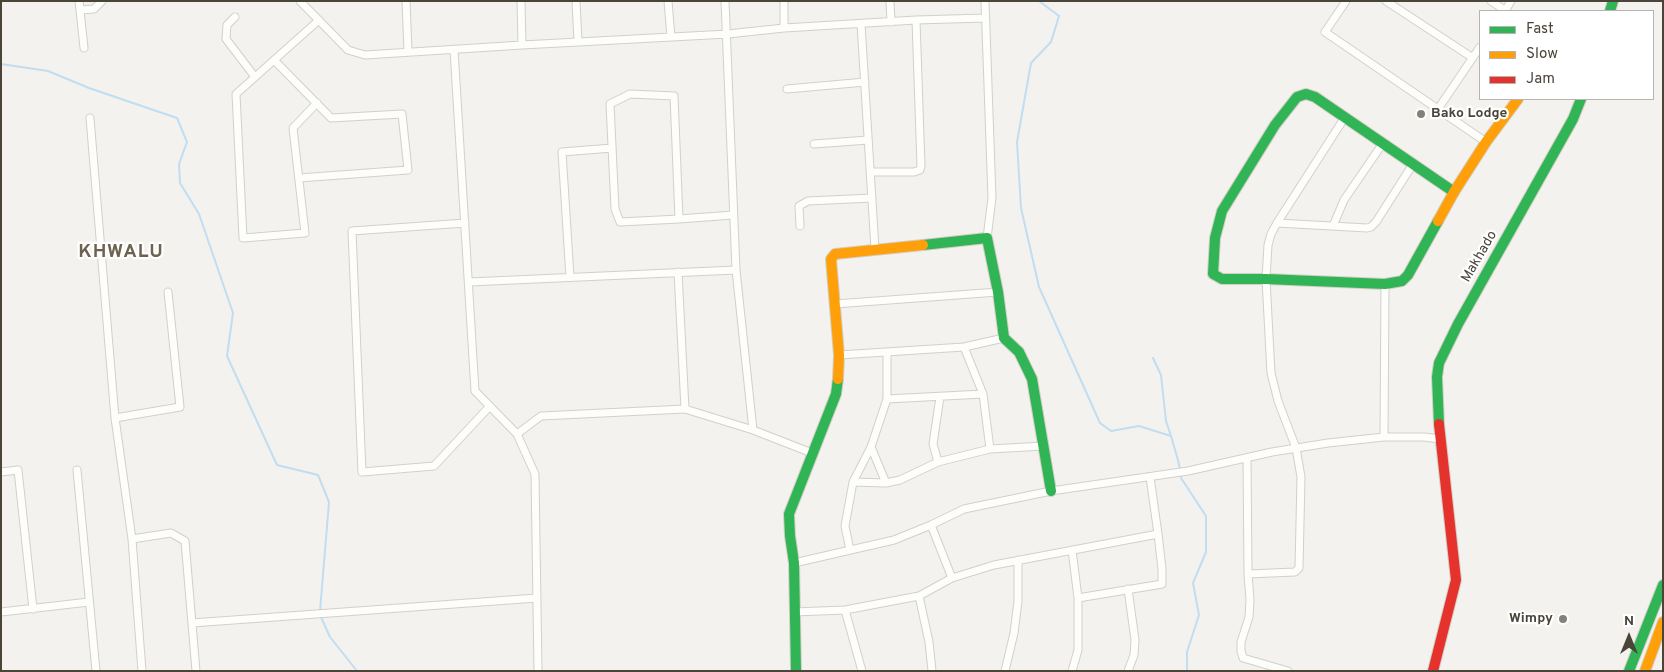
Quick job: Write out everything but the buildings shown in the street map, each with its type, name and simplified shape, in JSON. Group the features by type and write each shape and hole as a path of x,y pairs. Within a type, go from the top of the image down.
{"main road":[{"path":"1454,192 1314,97 1306,94 1297,97 1275,126 1222,211 1215,238 1213,274 1217,278 1222,279 1385,284 1402,281 1408,275 1454,192 1486,142 1517,100"},
{"name":"Makhado","path":"1433,671 1456,580 1440,439 1437,377 1439,363 1458,324 1574,119 1581,100"},
{"path":"796,671 794,563 789,514 836,394 839,355 831,264 832,256 874,249 987,238 998,292 1004,338 1019,352 1032,379 1051,491"},
{"path":"1629,671 1663,585"},
{"path":"1644,671 1663,622"}],"street":[{"path":"79,1 84,48"},
{"path":"80,10 94,9 102,1"},
{"path":"300,1 348,50 365,55 728,34 784,28 916,20 985,18"},
{"path":"406,1 408,52"},
{"path":"521,1 522,45"},
{"path":"576,1 578,42"},
{"path":"668,1 671,37"},
{"path":"725,1 728,34 736,270 753,430"},
{"path":"784,1 784,28"},
{"path":"890,1 891,22"},
{"path":"985,1 992,198 987,238"},
{"path":"1346,1 1325,32 1486,142"},
{"path":"1386,1 1473,58"},
{"path":"1491,1 1504,10"},
{"path":"235,17 227,25 226,39 255,77"},
{"path":"317,103 294,128 305,233 243,238 236,94 319,20"},
{"path":"870,172 914,172 920,170 922,166 916,20"},
{"path":"861,24 874,249"},
{"path":"1438,109 1479,49"},
{"path":"454,50 476,391 517,434 535,474 538,671"},
{"path":"274,60 332,118 402,114 408,170 299,178"},
{"path":"787,89 865,82"},
{"path":"679,219 674,96 630,94 610,104 615,209 620,222 679,219 733,216"},
{"path":"1248,574 1293,573 1299,568 1302,477 1296,448 1278,401 1271,374 1266,279 1268,245 1277,223 1345,117"},
{"path":"90,118 115,418 132,539 142,671"},
{"path":"814,144 868,140"},
{"path":"1333,226 1344,200 1383,143"},
{"path":"570,277 562,152 612,148"},
{"path":"1277,223 1371,227 1413,164"},
{"path":"800,226 799,206 808,201 872,198"},
{"path":"465,223 352,231 362,472 434,466 490,406"},
{"path":"469,282 736,270"},
{"path":"678,272 685,409"},
{"path":"1384,437 1385,284"},
{"path":"115,418 180,407 168,292"},
{"path":"835,304 998,292"},
{"path":"839,355 964,347 1004,338"},
{"path":"964,347 984,394 990,449"},
{"path":"850,550 844,526 853,482 872,447 887,398 886,352"},
{"path":"887,398 984,394"},
{"path":"938,462 933,444 940,397"},
{"path":"517,434 541,416 685,409 753,430 812,453"},
{"path":"794,563 894,540 964,509 1051,491 1188,471 1328,443 1384,437 1440,439"},
{"path":"853,482 886,483 900,480 938,462 990,449 1044,446"},
{"path":"872,447 886,483"},
{"path":"1247,458 1250,600 1249,618 1241,642 1241,650 1243,658 1288,671"},
{"path":"1,472 18,470 33,609"},
{"path":"77,470 96,671 90,671"},
{"path":"1078,598 1162,584 1162,569 1150,477"},
{"path":"931,525 952,578"},
{"path":"132,539 172,533 185,541 196,671"},
{"path":"794,612 845,610 919,596 952,578 994,565 1158,534"},
{"path":"1072,550 1078,598 1078,650 1072,671"},
{"path":"1005,671 1014,633 1018,601 1018,560"},
{"path":"1128,589 1135,640 1134,655 1128,671"},
{"path":"919,596 932,671"},
{"path":"192,623 537,598"},
{"path":"1,612 89,602"},
{"path":"845,610 862,671"}],"waterway":[{"path":"1039,1 1059,16 1051,42 1031,63 1017,142 1021,208 1039,287 1100,423 1111,431 1139,426 1171,436 1180,469"},
{"path":"1,64 48,71 89,88 177,118 187,142 179,164 180,183 199,214 233,313 227,356 277,465 318,475 329,502 320,611"},
{"path":"1153,358 1161,375 1166,421 1171,436"},
{"path":"1180,474 1206,516 1206,552 1193,583 1199,615 1187,652 1187,671"},
{"path":"320,615 330,637 357,671"}],"traffic: fast":[{"path":"1610,10 1613,1"},
{"path":"1438,221 1408,275 1402,281 1385,284 1222,279 1213,274 1215,238 1222,211 1275,125 1297,97 1306,94 1315,97 1454,192"},
{"path":"1439,424 1437,377 1439,363 1458,324 1573,119 1581,100"},
{"path":"923,245 987,238 998,292 1004,338 1019,352 1032,379 1051,491"},
{"path":"796,671 794,563 789,514 836,394 838,379"},
{"path":"1629,671 1663,585"}],"traffic: slow":[{"path":"1438,221 1486,142 1517,100"},
{"path":"838,379 839,355 831,259 835,254 923,245"},
{"path":"1645,671 1663,622"}],"traffic: jam":[{"path":"1433,671 1456,580 1439,424"}],"place":[{"name":"Bako Lodge","path":"1421,114"},
{"name":"Wimpy","path":"1563,619"}],"district":[{"name":"KHWALU","path":"121,253"}]}
